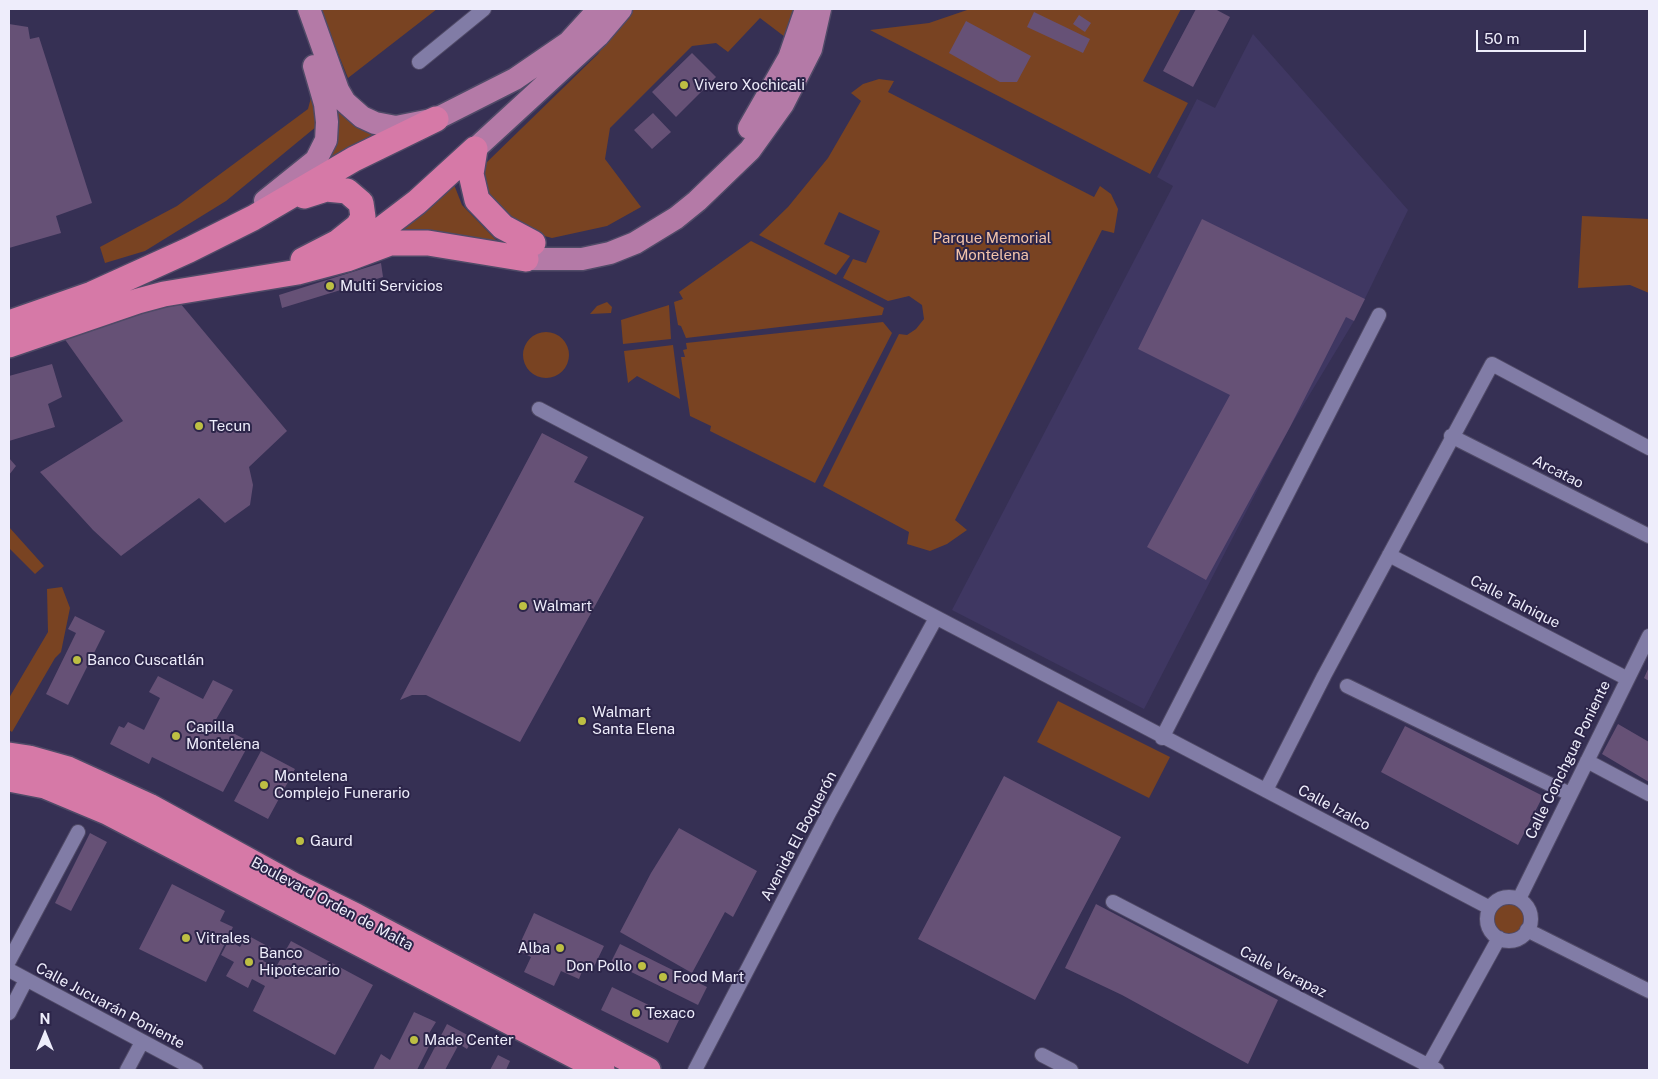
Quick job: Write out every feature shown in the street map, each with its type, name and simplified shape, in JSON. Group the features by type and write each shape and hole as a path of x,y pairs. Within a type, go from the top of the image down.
{"highway":[{"path":"253,218 354,159 436,119"},
{"path":"474,149 470,174 477,200 529,251"},
{"path":"298,272 343,254 374,237 417,202 474,149"},
{"path":"9,323 135,275 253,218 326,189 347,191 356,196 363,211 363,217 358,226 321,253 242,282"},
{"path":"9,345 138,300 298,272 347,259 376,247 406,241 529,251"},
{"name":"Boulevard Orden de Malta","path":"9,755 29,758 68,769 115,790 648,1070"},
{"name":"Boulevard Orden de Malta","path":"9,779 45,786 107,812 602,1070"}],"main road":[{"path":"226,231 316,160 326,140 327,122 322,90 293,9"},
{"path":"309,9 338,90 346,102 362,117 375,123 396,127 436,119 515,79 569,42 599,9"},
{"path":"474,149 598,36 620,9"},
{"path":"558,254 614,237 642,225 689,190 722,160 741,139 776,84 789,58 806,9"},
{"path":"529,251 582,259 610,253 635,243 676,218 730,172 750,150 782,104 811,49 820,9"}],"street":[{"path":"419,62 484,9"},
{"path":"1162,738 1379,315"},
{"path":"1266,790 1452,436 1492,364 1649,448"},
{"name":"Calle Izalco","path":"539,409 936,618 962,629 1162,738 1266,790 1490,908"},
{"name":"Arcatao","path":"1452,436 1649,536"},
{"name":"Calle Talnique","path":"1389,555 1626,678"},
{"name":"Avenida El Boquerón","path":"695,1070 829,813 936,618"},
{"name":"Calle Conchgua Poniente","path":"1518,899 1626,678 1649,636"},
{"path":"1346,686 1570,794"},
{"path":"1587,761 1649,794"},
{"path":"9,961 78,832"},
{"path":"1502,898 1518,899 1525,904 1531,915 1527,930 1515,940 1499,938 1488,928 1487,916 1490,908 1502,898"},
{"name":"Calle Verapaz","path":"1113,902 1431,1069"},
{"path":"1527,930 1649,991"},
{"path":"1431,1069 1499,938"},
{"name":"Calle Jucuarán Poniente","path":"9,970 196,1070"},
{"path":"9,1013 26,980"},
{"path":"127,1070 142,1042"},
{"path":"1042,1055 1071,1070"}],"shaded area":[{"path":"1253,34 1408,210 1354,321 1290,427 1144,709 952,610 1173,186 1157,177 1197,99 1215,108"}],"green space":[{"path":"320,9 437,9 348,78"},
{"path":"630,9 798,9 789,40 760,18 728,52 716,43 692,46 610,128 605,159 641,207 607,226 552,238 533,233 518,225 484,192 485,164 598,54"},
{"path":"970,9 1181,9 1143,81 1188,103 1150,174 870,30 929,23"},
{"name":"Parque Memorial Montelena","path":"879,79 894,81 888,92 1094,197 1100,186 1111,194 1118,209 1114,233 1102,230 955,520 967,530 947,544 930,551 907,544 909,532 823,486 899,334 907,335 916,329 924,319 922,305 909,296 888,301 843,278 853,259 866,263 880,231 839,212 824,244 850,256 836,275 759,235 788,207 828,158 861,101 851,93 863,84"},
{"path":"315,82 317,126 226,201 145,251 105,263 100,247 177,206 308,109"},
{"path":"331,99 351,123 377,137 328,161"},
{"path":"453,182 462,205 498,242 398,230"},
{"path":"1582,216 1649,219 1649,293 1630,285 1578,288"},
{"path":"751,241 884,308 882,315 686,338 681,326 678,325 674,302 683,299 679,292"},
{"path":"607,302 612,307 611,313 590,314 597,306"},
{"path":"669,305 671,339 623,344 621,320"},
{"path":"883,322 892,333 815,483 710,431 711,426 690,416 681,357 685,357 683,350 687,349 686,343"},
{"path":"541,332 551,332 563,338 568,346 568,364 563,372 555,377 541,378 533,375 526,368 523,360 523,350 526,342 533,335"},
{"path":"673,345 680,399 637,376 628,383 624,351"},
{"path":"9,527 44,566 35,574 9,548"},
{"path":"62,587 70,608 61,652 55,658 12,732 9,730 9,698 48,632 47,589"},
{"path":"1058,701 1170,757 1149,798 1037,742"},
{"path":"1509,902 1521,906 1525,918 1521,930 1509,934 1497,930 1493,918 1497,906"}],"building":[{"path":"1196,9 1215,9 1230,17 1193,87 1163,71"},
{"path":"1034,12 1090,39 1083,53 1027,27"},
{"path":"1079,15 1091,23 1085,32 1073,24"},
{"path":"966,21 1031,56 1017,82 1000,82 949,53"},
{"path":"9,24 28,27 30,39 39,37 92,203 56,216 61,233 9,248"},
{"name":"Vivero Xochicali","path":"692,53 716,77 676,117 652,92"},
{"path":"653,113 671,132 652,149 634,130"},
{"path":"1202,219 1365,299 1354,321 1346,317 1290,427 1206,580 1147,547 1230,395 1138,349"},
{"name":"Multi Servicios","path":"381,263 383,277 282,308 279,295"},
{"name":"Tecun","path":"180,303 287,431 249,467 253,485 250,505 225,523 199,498 121,556 93,530 40,472 123,421 61,334"},
{"path":"52,364 62,397 48,404 55,427 9,441 9,376"},
{"name":"Walmart","path":"542,433 588,457 574,482 644,517 520,742 426,695 412,695 400,700"},
{"path":"9,458 16,466 9,475"},
{"name":"Banco Cuscatlán","path":"75,616 105,631 68,705 46,694 76,633 68,629"},
{"path":"1649,667 1649,681 1644,678"},
{"name":"Capilla Montelena","path":"158,676 203,699 213,680 233,690 214,723 250,742 223,792 152,757 149,764 110,744 119,726 124,728 128,722 144,730 160,698 149,692"},
{"path":"1618,724 1649,742 1649,782 1602,754"},
{"path":"1405,726 1543,796 1518,845 1381,772"},
{"name":"Montelena Complejo Funerario","path":"261,751 295,769 268,819 234,801"},
{"path":"1004,776 1121,837 1035,1000 918,939"},
{"path":"679,828 757,871 733,917 725,912 692,973 620,932 651,873"},
{"path":"90,833 107,842 71,911 55,903"},
{"name":"Gaurd","path":"299,836 304,838 299,847 295,844"},
{"name":"Vitrales","path":"172,884 225,911 220,921 233,927 206,982 139,949"},
{"path":"1096,904 1278,1000 1248,1064 1122,995 1065,968"},
{"name":"Alba","path":"534,913 604,946 591,973 583,969 579,979 561,971 554,986 524,972 531,957 517,950"},
{"path":"247,935 271,948 263,961 276,967 291,941 373,985 335,1055 253,1011 265,986 252,979 248,988 226,976 234,962 221,955 229,940 240,947"},
{"path":"620,944 707,987 698,1005 611,962"},
{"name":"Texaco","path":"612,987 679,1020 668,1043 601,1010"},
{"name":"Made Center","path":"414,1012 436,1022 428,1035 430,1044 417,1070 373,1070 381,1054 390,1060"},
{"path":"447,1024 473,1038 467,1049 459,1044 445,1070 423,1070"},
{"path":"498,1055 510,1061 506,1070 490,1070"}],"place":[{"name":"Vivero Xochicali","path":"684,85"},
{"name":"Multi Servicios","path":"330,286"},
{"name":"Tecun","path":"199,426"},
{"name":"Walmart","path":"523,606"},
{"name":"Banco Cuscatlán","path":"77,660"},
{"name":"Walmart Santa Elena","path":"582,721"},
{"name":"Capilla Montelena","path":"176,736"},
{"name":"Montelena Complejo Funerario","path":"264,785"},
{"name":"Gaurd","path":"300,841"},
{"name":"Vitrales","path":"186,938"},
{"name":"Alba","path":"560,948"},
{"name":"Banco Hipotecario","path":"249,962"},
{"name":"Don Pollo","path":"642,966"},
{"name":"Food Mart","path":"663,977"},
{"name":"Texaco","path":"636,1013"},
{"name":"Made Center","path":"414,1040"}]}
